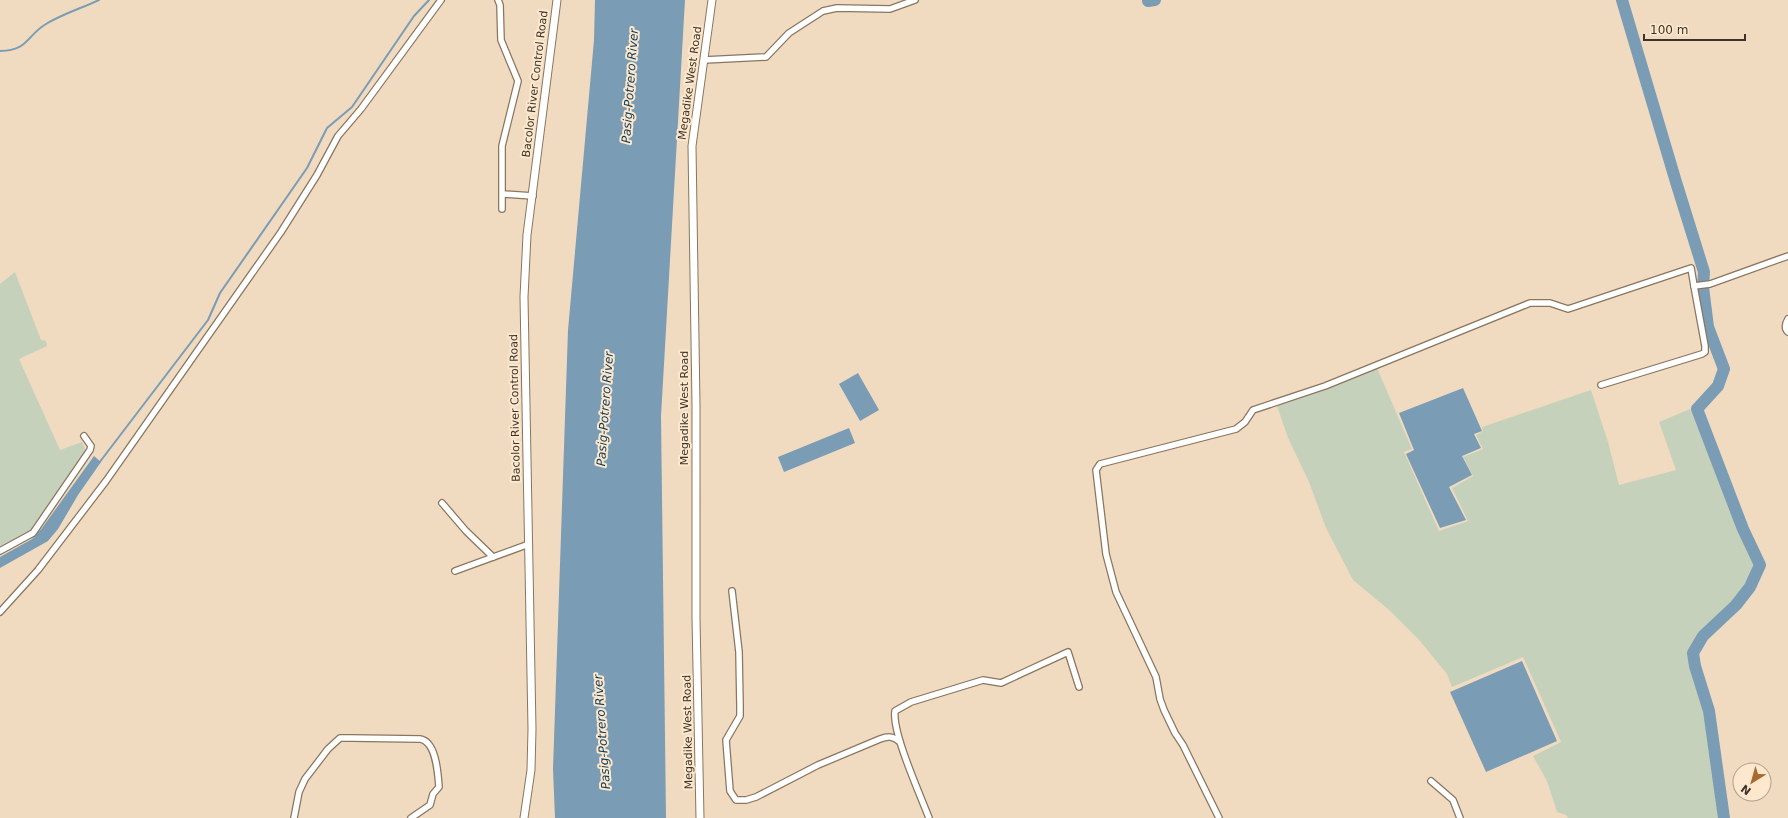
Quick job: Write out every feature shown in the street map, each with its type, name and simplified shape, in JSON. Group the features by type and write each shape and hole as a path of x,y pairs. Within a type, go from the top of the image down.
{"street":[{"path":"0,612 38,570 106,481 281,232 317,175 338,136 361,109 442,0"},
{"path":"498,0 500,6 501,40 518,81 502,146 502,209"},
{"name":"Bacolor River Control Road","path":"524,818 531,770 532,729 524,297 527,235 557,0"},
{"name":"Megadike West Road","path":"700,818 696,618 696,405 692,146 712,0"},
{"path":"704,60 766,58 789,34 823,11 837,8 890,9 915,0"},
{"path":"502,194 533,196"},
{"path":"1696,286 1710,284 1788,256"},
{"path":"1219,818 1184,745 1174,733 1164,710 1156,676 1116,592 1106,554 1096,470 1097,467 1100,464 1236,429 1245,422 1253,410 1325,386 1530,303 1550,303 1568,308 1691,268 1696,286 1705,352 1600,385"},
{"path":"1788,319 1785,324 1788,332"},
{"path":"0,551 33,533 38,527 90,450 91,446 84,436"},
{"path":"442,503 493,557"},
{"path":"455,571 529,544"},
{"path":"732,591 739,652 740,716 726,740 730,791 736,800 746,800 756,797 818,765 880,739 895,737 900,742"},
{"path":"929,818 893,720 895,711 912,702 983,680 1001,683 1068,652 1079,687"},
{"path":"294,818 299,792 305,779 328,749 340,738 351,738 420,739 428,742 435,761 439,787 433,794 430,805 411,818"},
{"path":"1431,781 1453,800 1460,818"}],"green space":[{"path":"15,272 41,340 46,341 47,346 19,359 60,450 82,442 86,452 44,516 29,533 0,550 0,284"},
{"path":"1377,368 1412,449 1404,452 1439,531 1468,521 1452,488 1473,476 1463,457 1483,449 1476,435 1483,431 1482,427 1591,390 1608,442 1619,485 1676,470 1659,422 1690,409 1747,551 1755,566 1750,581 1735,604 1702,634 1691,653 1693,666 1708,712 1722,818 1568,818 1566,815 1557,812 1547,781 1533,756 1561,742 1523,657 1452,687 1447,674 1420,641 1388,609 1353,580 1326,528 1309,482 1288,438 1275,400 1326,387"}],"water":[{"name":"Pasig-Potrero River","path":"595,0 685,0 661,416 666,818 555,818 553,769 568,330 594,40"},
{"path":"858,373 879,410 860,421 839,384"},
{"path":"1463,388 1482,431 1474,434 1481,448 1462,456 1472,475 1449,487 1466,520 1440,528 1406,454 1414,450 1399,413"},
{"path":"849,428 855,443 784,472 778,457"},
{"path":"94,456 101,462 78,495 58,529 48,541 0,568 0,557 32,539 42,528"},
{"path":"1522,661 1557,741 1486,772 1450,692"}],"waterway":[{"path":"0,51 22,46 34,33 52,20 99,0"},
{"path":"99,463 208,320 220,293 307,168 327,128 352,107 414,16 429,0"},
{"path":"1148,1 1155,0"},
{"path":"1622,0 1704,272 1703,287 1708,327 1724,369 1718,386 1697,409 1743,529 1760,565 1750,587 1736,605 1703,636 1693,653 1695,666 1709,711 1724,818"}]}
